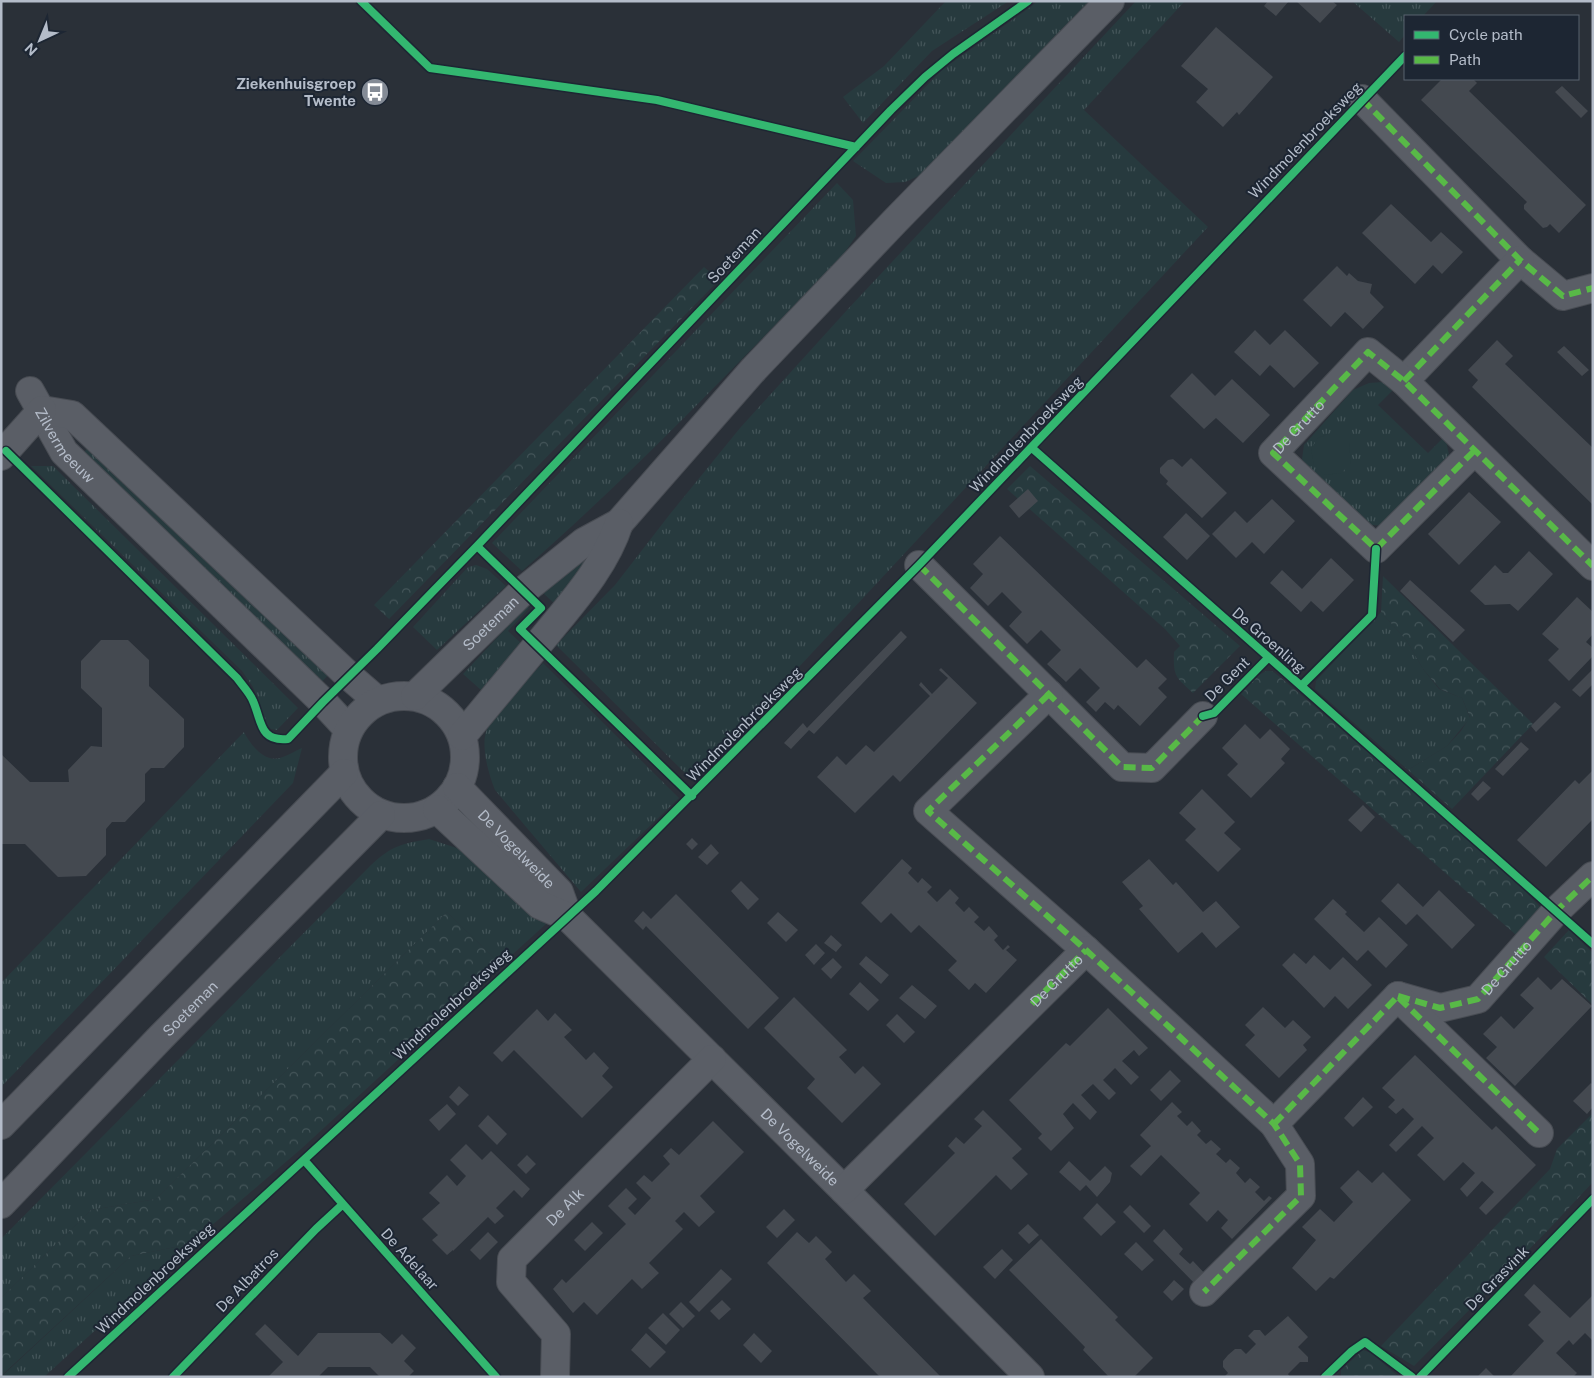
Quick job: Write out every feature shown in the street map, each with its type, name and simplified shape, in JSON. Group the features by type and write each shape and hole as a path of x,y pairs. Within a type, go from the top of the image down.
{"street":[{"name":"Soeteman","path":"416,696 524,591 584,542 620,523 754,368 1110,1"},
{"path":"1362,99 1520,260 1563,296 1593,288"},
{"path":"1404,381 1520,260"},
{"name":"De Grutto","path":"1474,451 1376,548 1273,453 1368,352 1404,381 1593,566"},
{"path":"1,456 36,401"},
{"name":"Zilvermeeuw","path":"36,401 72,415 349,676 378,701"},
{"name":"Zilvermeeuw","path":"36,401 64,452 323,702 348,729"},
{"name":"Soeteman","path":"462,736 554,625 603,561 615,538 620,523"},
{"name":"De Gent","path":"920,565 1122,767 1152,768 1203,716"},
{"path":"1049,694 928,811 1086,950"},
{"path":"416,696 444,710 455,722 462,736 465,760 464,771 458,787 450,797 437,809 424,816 395,818 381,815 368,808 358,799 344,774 342,751 344,740 348,729 361,712 378,701 390,697 416,696"},
{"path":"1,1125 344,774"},
{"name":"De Vogelweide","path":"458,787 559,892 568,917"},
{"name":"De Vogelweide","path":"437,809 540,905 568,917 1030,1377"},
{"name":"Soeteman","path":"1,1204 161,1038 381,815"},
{"name":"De Grutto","path":"1398,996 1440,1008 1478,999 1556,912 1593,876"},
{"name":"De Grutto","path":"844,1190 1086,950 1274,1124 1300,1164 1301,1196 1204,1292"},
{"path":"1274,1124 1398,996 1539,1133"},
{"name":"De Alk","path":"555,1377 556,1334 511,1282 512,1259 712,1059"}],"green space":[{"path":"946,1 1009,1 932,51 863,123 843,97 884,66"},
{"path":"1037,1 1089,1 921,175 905,182 886,183 853,161 943,69"},
{"path":"1136,1 1185,1 1084,110 1208,227 693,781 556,645 615,585 740,428 848,309"},
{"path":"1352,1 1437,1 1424,15 1404,15 1404,36 1399,42"},
{"path":"837,183 853,200 856,236 843,255 646,456 522,571 492,543"},
{"path":"704,267 719,280 389,619 374,605"},
{"path":"1383,382 1396,387 1378,405 1428,453 1445,436 1449,455 1440,471 1383,526 1363,524 1308,472 1302,459 1304,445 1353,390 1369,383"},
{"path":"1331,433 1349,442 1351,464 1341,473 1324,475 1314,465 1311,449 1318,438"},
{"path":"87,448 330,673 319,685 83,455"},
{"path":"31,466 53,466 298,708 277,730 271,729 264,722 260,704 253,687 242,671"},
{"path":"1030,466 1240,646 1193,693 1175,672 1174,652 1180,646 1165,629 1007,489"},
{"path":"589,551 594,557 558,607 542,592"},
{"path":"476,565 487,569 506,586 437,650 413,627 468,567"},
{"path":"1383,576 1533,724 1452,809 1408,770 1447,746 1461,731 1470,717 1462,698 1440,689 1423,669 1407,641 1381,612"},
{"path":"527,606 529,608 508,631 523,645 481,690 463,674"},
{"path":"1381,612 1407,641 1423,669 1439,689 1462,698 1470,718 1447,746 1408,770 1315,689 1316,681"},
{"path":"543,663 679,798 581,892 495,790 486,761 484,746 486,732 490,724 511,696"},
{"path":"1266,671 1272,671 1280,677 1404,783 1518,884 1541,908 1523,941 1241,694 1259,675"},
{"path":"244,732 254,747 268,758 280,758 302,748 293,783 1,1087 1,983"},
{"path":"429,839 463,850 546,924 501,965 447,912 156,1199 91,1210 1,1298 1,1239 371,865 385,853 398,846"},
{"path":"447,912 501,965 301,1149 190,1244 131,1256 1,1376 1,1298 91,1210 156,1199"},
{"path":"1569,930 1593,953 1593,1005 1544,957"},
{"path":"1593,1113 1593,1182 1414,1366 1381,1346 1550,1169 1557,1149"},
{"path":"190,1244 44,1377 1,1377 131,1256"},
{"path":"1363,1350 1371,1353 1399,1377 1341,1377 1341,1370"}],"building":[{"path":"1268,1 1289,1 1276,16 1264,6"},
{"path":"1296,1 1332,1 1337,5 1320,23"},
{"path":"1216,27 1273,77 1239,115 1237,112 1223,127 1196,102 1208,89 1181,66"},
{"path":"1441,80 1474,80 1477,83 1469,91 1586,205 1559,233 1550,224 1543,228 1524,209 1524,205 1527,202 1421,100"},
{"path":"1562,86 1588,111 1581,118 1555,92"},
{"path":"1391,204 1431,242 1441,232 1463,252 1442,274 1433,265 1415,284 1362,233"},
{"path":"1337,266 1347,276 1349,273 1358,281 1372,284 1370,293 1384,307 1363,329 1345,312 1331,327 1303,300"},
{"path":"1255,330 1270,345 1285,330 1319,363 1294,388 1270,365 1260,376 1234,352"},
{"path":"1497,340 1513,356 1505,364 1593,448 1593,505 1472,387 1478,380 1468,370"},
{"path":"1564,346 1589,370 1582,376 1557,352"},
{"path":"1192,373 1215,396 1232,379 1270,415 1243,443 1216,418 1204,429 1170,396"},
{"path":"1191,458 1227,493 1202,518 1166,484 1168,481 1160,473 1160,468 1168,460 1173,459 1182,467"},
{"path":"1028,489 1038,501 1019,518 1009,506"},
{"path":"1469,492 1501,522 1459,565 1428,534"},
{"path":"1272,499 1295,521 1264,554 1252,542 1236,558 1212,534 1235,511 1247,523"},
{"path":"1186,513 1210,536 1187,560 1163,537"},
{"path":"1000,536 1137,668 1146,659 1167,679 1158,688 1167,697 1140,726 1118,705 1114,710 1105,702 1096,712 1086,702 1100,688 1080,668 1066,682 1047,664 1061,650 1041,630 1027,644 1009,626 1022,612 1002,592 988,606 970,588 983,574 973,564"},
{"path":"1529,551 1553,574 1518,611 1510,604 1485,605 1470,591 1495,565 1503,573 1508,573"},
{"path":"1331,558 1354,580 1323,612 1311,601 1301,612 1270,583 1282,570 1302,589"},
{"path":"1410,580 1465,630 1453,642 1400,591"},
{"path":"1577,597 1593,612 1593,634 1586,642 1593,648 1593,656 1569,681 1548,660 1559,649 1542,634"},
{"path":"901,631 907,637 814,734 809,730 791,749 784,743 803,723 807,728"},
{"path":"101,640 128,640 149,660 149,686 184,719 184,747 164,768 151,768 145,774 145,801 125,822 112,822 106,829 106,855 86,876 58,877 25,844 1,844 1,754 30,782 69,782 68,770 91,746 102,747 102,708 81,688 81,661"},
{"path":"941,668 977,703 900,782 893,775 855,813 817,777 837,756 846,765 866,745 874,752 930,696 919,685 921,682 932,694 948,678 939,670"},
{"path":"1593,669 1593,684 1580,697 1572,690"},
{"path":"1555,702 1561,707 1536,732 1531,726"},
{"path":"1245,724 1260,739 1270,729 1290,749 1281,759 1285,763 1251,798 1227,775 1238,764 1222,748"},
{"path":"1521,742 1529,749 1503,776 1495,769"},
{"path":"1593,770 1593,819 1546,867 1517,840 1575,780 1579,784"},
{"path":"1483,781 1491,788 1478,801 1471,794"},
{"path":"1202,789 1235,822 1224,833 1241,849 1218,872 1185,840 1196,829 1179,813"},
{"path":"1363,805 1375,817 1361,832 1348,820"},
{"path":"692,838 698,844 692,850 686,844"},
{"path":"711,844 719,853 707,865 698,857"},
{"path":"902,859 912,868 908,873 918,883 922,878 932,887 927,892 937,902 950,889 959,898 955,903 964,912 969,907 979,917 974,922 984,931 989,926 998,936 994,940 1003,950 1008,945 1010,947 1006,950 1017,960 986,993 975,983 969,990 948,970 957,961 919,925 911,933 891,913 881,923 861,903"},
{"path":"1149,859 1173,885 1176,882 1203,912 1216,901 1240,927 1216,948 1202,932 1178,953 1139,909 1143,906 1122,882"},
{"path":"741,881 759,899 748,910 731,891"},
{"path":"1398,883 1423,907 1439,890 1475,925 1452,949 1417,914 1406,925 1381,901"},
{"path":"676,894 779,998 748,1029 646,926 643,930 634,921 643,911 651,919"},
{"path":"1333,899 1347,912 1345,914 1364,932 1379,917 1408,945 1386,968 1368,950 1357,961 1314,919"},
{"path":"778,912 798,930 786,942 767,923"},
{"path":"831,935 842,945 836,952 824,943"},
{"path":"816,944 825,953 814,965 805,955"},
{"path":"1294,953 1306,964 1314,955 1330,970 1343,957 1372,985 1348,1009 1335,996 1324,1008 1282,965"},
{"path":"866,956 889,975 881,984 859,964"},
{"path":"833,958 842,967 831,979 821,969"},
{"path":"1538,977 1551,990 1562,979 1592,1006 1515,1086 1486,1058 1497,1047 1483,1034 1501,1016 1514,1029 1534,1008 1520,995"},
{"path":"860,982 879,1000 868,1011 849,994"},
{"path":"912,985 937,1006 925,1019 899,998"},
{"path":"794,997 847,1050 839,1057 855,1074 863,1066 881,1084 842,1123 807,1088 815,1079 764,1028"},
{"path":"1263,1007 1285,1028 1293,1020 1311,1037 1303,1045 1307,1050 1279,1078 1245,1045 1255,1035 1245,1025"},
{"path":"1108,1008 1148,1048 1139,1056 1134,1050 1122,1061 1139,1077 1131,1085 1115,1068 1103,1080 1116,1093 1109,1100 1093,1084 1081,1095 1097,1112 1090,1120 1073,1103 1063,1114 1074,1128 1051,1151 1038,1138 1042,1134 1009,1100 1066,1043 1070,1046"},
{"path":"537,1009 548,1021 555,1013 572,1030 564,1037 586,1060 594,1052 609,1068 602,1076 613,1087 582,1118 514,1050 502,1062 493,1053"},
{"path":"897,1014 915,1032 904,1043 886,1025"},
{"path":"1415,1055 1492,1130 1496,1126 1536,1165 1486,1215 1479,1208 1494,1192 1482,1181 1467,1197 1460,1189 1475,1173 1463,1162 1444,1181 1417,1155 1434,1138 1422,1126 1396,1152 1389,1145 1414,1119 1403,1108 1396,1114 1388,1107 1395,1100 1382,1088"},
{"path":"1170,1070 1181,1081 1161,1101 1150,1090"},
{"path":"1591,1083 1593,1085 1593,1107 1587,1114 1573,1101"},
{"path":"459,1086 469,1095 458,1106 449,1097"},
{"path":"1363,1097 1373,1107 1353,1127 1344,1118"},
{"path":"1172,1102 1182,1112 1177,1116 1187,1126 1192,1121 1201,1131 1197,1135 1206,1144 1211,1140 1221,1149 1216,1154 1226,1163 1230,1159 1240,1168 1236,1173 1245,1183 1250,1178 1260,1187 1255,1192 1264,1201 1269,1196 1272,1198 1232,1239 1221,1228 1228,1220 1218,1210 1207,1222 1189,1204 1200,1193 1161,1155 1141,1176 1130,1166 1151,1146 1140,1135"},
{"path":"447,1104 456,1114 439,1131 429,1120"},
{"path":"983,1110 1022,1149 1012,1158 1028,1174 1011,1190 996,1175 935,1236 904,1204 955,1153 948,1146 956,1137 964,1144 982,1126 974,1119"},
{"path":"488,1115 507,1134 497,1145 478,1126"},
{"path":"713,1121 744,1152 700,1196 715,1212 699,1227 684,1212 675,1221 683,1229 649,1263 659,1273 642,1289 632,1279 597,1315 584,1302 573,1313 553,1289 562,1279 566,1283 626,1224 608,1206 626,1188 637,1199 628,1208 635,1215 651,1198 636,1183 644,1175 652,1182 670,1164 663,1156 671,1148 679,1155"},
{"path":"466,1144 482,1160 491,1151 530,1189 522,1198 514,1190 496,1208 504,1216 495,1224 488,1217 447,1255 432,1240 438,1235 422,1219 440,1203 429,1193 447,1175 457,1186 466,1176 450,1160"},
{"path":"527,1155 536,1164 526,1174 517,1165"},
{"path":"1069,1161 1090,1181 1105,1166 1112,1173 1110,1182 1097,1197 1086,1185 1080,1191 1059,1172"},
{"path":"1358,1170 1372,1183 1383,1172 1411,1200 1334,1279 1330,1277 1316,1291 1292,1268 1316,1240 1302,1227 1320,1209 1334,1222 1353,1202 1340,1188"},
{"path":"1097,1203 1116,1222 1101,1236 1083,1218"},
{"path":"1130,1205 1151,1226 1144,1233 1123,1212"},
{"path":"784,1209 795,1220 777,1238 766,1227"},
{"path":"592,1222 603,1233 585,1251 574,1240"},
{"path":"1028,1224 1039,1235 1029,1244 1018,1233"},
{"path":"1164,1229 1183,1249 1179,1254 1190,1264 1193,1261 1209,1278 1199,1288 1153,1241"},
{"path":"488,1232 498,1242 480,1260 470,1250"},
{"path":"797,1232 809,1243 816,1236 832,1252 825,1259 846,1282 854,1274 871,1291 863,1298 941,1377 880,1377 767,1263"},
{"path":"1041,1239 1118,1317 1115,1320 1153,1358 1134,1377 1109,1377 1083,1350 1085,1347 1009,1270"},
{"path":"1136,1242 1154,1260 1142,1271 1124,1254"},
{"path":"1002,1249 1013,1260 995,1279 983,1267"},
{"path":"721,1269 732,1279 699,1312 689,1302"},
{"path":"1174,1280 1184,1289 1172,1301 1163,1292"},
{"path":"1534,1284 1570,1318 1593,1295 1593,1341 1585,1333 1573,1345 1569,1340 1556,1353 1577,1373 1573,1377 1510,1377 1544,1341 1528,1325 1541,1312 1524,1295"},
{"path":"722,1300 731,1309 719,1320 710,1311"},
{"path":"681,1302 695,1316 683,1328 669,1314"},
{"path":"663,1313 680,1330 666,1345 648,1328"},
{"path":"1288,1316 1308,1337 1298,1347 1308,1357 1308,1362 1300,1362 1288,1374 1290,1377 1224,1377 1228,1373 1223,1367 1223,1361 1235,1349 1241,1349 1246,1354 1256,1344 1248,1336 1254,1330 1260,1330 1265,1336"},
{"path":"265,1324 298,1356 318,1333 380,1333 392,1344 402,1334 416,1348 404,1361 414,1371 408,1377 380,1377 370,1367 328,1367 318,1377 268,1377 283,1362 255,1334"},
{"path":"646,1333 666,1352 650,1368 631,1350"},
{"path":"754,1333 772,1351 761,1363 743,1345"},
{"path":"1486,1368 1495,1377 1477,1377"}],"marked path":[{"path":"1362,99 1520,260 1563,296 1593,288"},
{"path":"1404,381 1520,260"},
{"path":"1474,451 1376,549 1273,453 1368,352 1404,381 1593,566"},
{"path":"919,565 1122,767 1152,768 1203,716"},
{"path":"1049,694 928,811 1086,950 1274,1124 1300,1164 1301,1196 1204,1292"},
{"path":"1398,996 1440,1008 1478,999 1556,911 1593,876"},
{"path":"1032,1004 1086,950"},
{"path":"1274,1124 1398,996"},
{"path":"1399,998 1539,1133"}],"cycle path":[{"path":"361,1 430,68 657,100 856,147"},
{"path":"6,451 237,678 252,698 260,723 267,734 279,739 288,739 477,546 891,110 925,77 953,54 1028,1"},
{"name":"Windmolenbroeksweg","path":"68,1377 596,891 919,565 1404,57"},
{"name":"Windmolenbroeksweg","path":"1032,448 1593,944"},
{"name":"Windmolenbroeksweg","path":"477,546 541,608 520,629 692,796"},
{"name":"De Groenling","path":"1301,686 1372,615 1376,549"},
{"name":"De Groenling","path":"1203,716 1214,713 1268,658"},
{"name":"De Adelaar","path":"304,1160 496,1377"},
{"name":"De Grasvink","path":"1420,1377 1593,1199"},
{"name":"De Albatros","path":"173,1377 316,1229 343,1204"},
{"path":"1325,1377 1352,1351 1365,1342 1412,1377"}],"place":[{"name":"Ziekenhuisgroep Twente","path":"375,92"}]}
